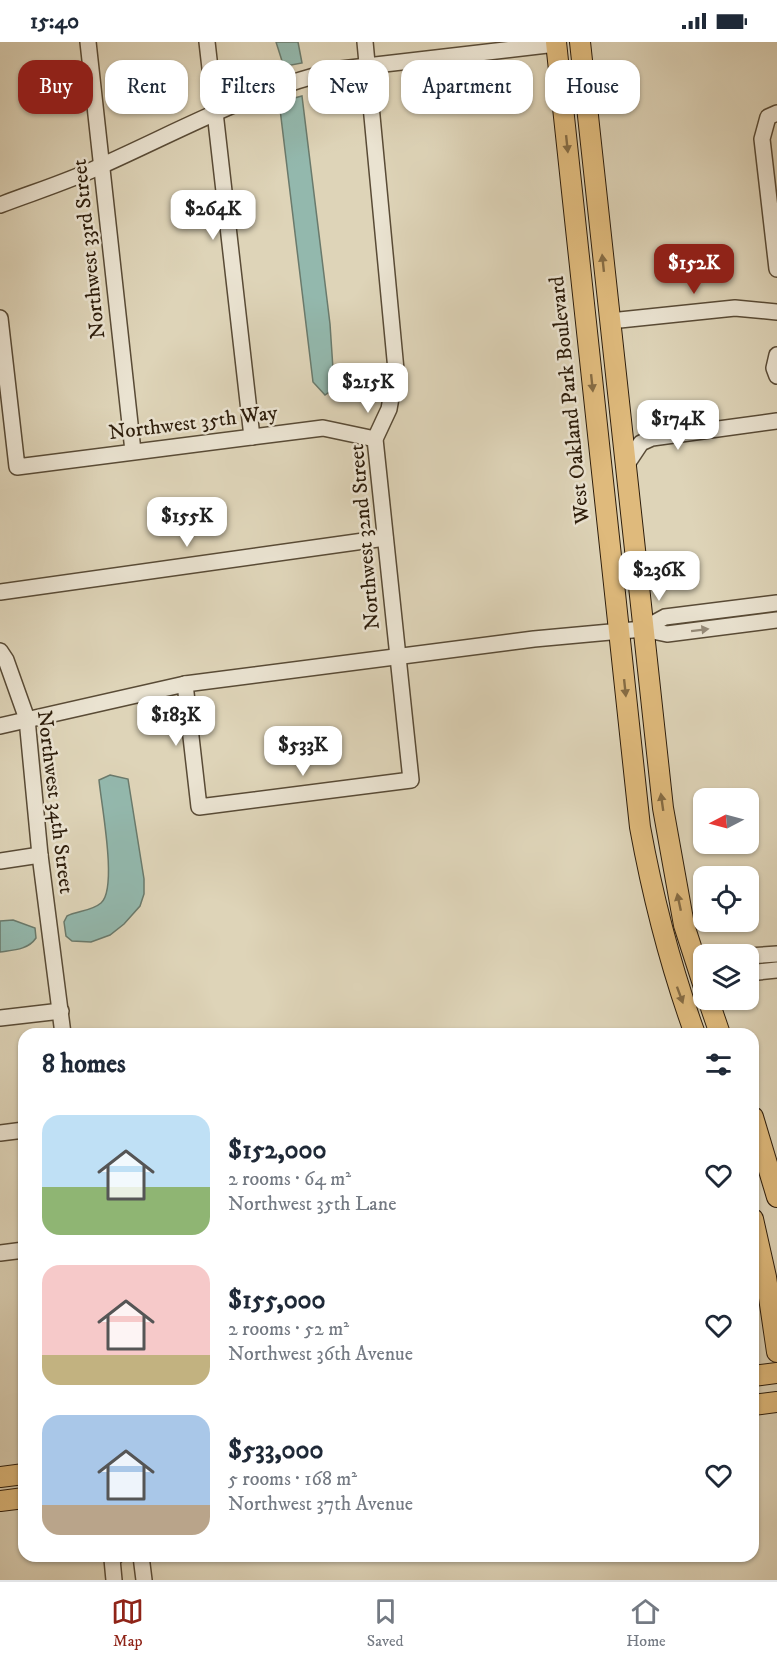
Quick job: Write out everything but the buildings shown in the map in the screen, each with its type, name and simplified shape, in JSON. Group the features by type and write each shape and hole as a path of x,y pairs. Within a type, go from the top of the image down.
{"main road":[{"path":"580,42 582,60"},
{"path":"556,43 570,60"},
{"name":"West Oakland Park Boulevard","path":"556,43 641,829 668,955 693,1028"},
{"path":"588,114 612,354 663,808 677,890 694,944"},
{"path":"584,303 598,319 610,321"},
{"path":"586,325 612,354"},
{"path":"668,955 693,974"},
{"path":"712,1010 718,1028"},
{"path":"759,1137 777,1197"},
{"path":"759,1246 777,1352"},
{"path":"759,1375 777,1373"},
{"path":"759,1404 777,1402"},
{"path":"0,1477 18,1475"},
{"path":"0,1501 18,1499"}],"street":[{"name":"Northwest 33rd Street","path":"88,42 133,451"},
{"path":"207,42 209,60"},
{"name":"Northwest 32nd Street","path":"365,42 367,60"},
{"path":"389,63 556,43"},
{"path":"777,113 768,117 762,139 777,269"},
{"path":"0,205 101,166 210,114"},
{"path":"214,114 252,437"},
{"name":"Northwest 32nd Street","path":"185,684 199,807 411,780 375,439 389,408 396,370 372,114"},
{"path":"762,139 777,146"},
{"path":"610,321 735,308 777,312"},
{"name":"Northwest 35th Way","path":"0,318 17,467 323,428 375,439"},
{"path":"777,355 774,368 777,376"},
{"path":"625,467 641,443 652,438 777,421"},
{"path":"0,592 385,538"},
{"path":"643,628 666,617 777,603"},
{"path":"0,726 27,718 185,684 618,630 643,628 667,634 777,620"},
{"name":"Northwest 34th Street","path":"0,651 6,660 27,718 40,855 62,1028"},
{"path":"0,861 40,855"},
{"path":"759,955 777,954"},
{"path":"759,972 777,970"},
{"path":"0,1018 61,1011"},
{"path":"0,1133 18,1131"},
{"path":"0,1253 18,1251"},
{"path":"112,1562 114,1580"},
{"path":"142,1562 144,1580"}],"water":[{"path":"276,42 298,42 302,63 296,64 296,60 282,60"},
{"path":"302,96 330,324 334,384 332,390 325,395 313,382 281,114 296,114 296,98"},
{"path":"110,775 128,779 144,879 144,894 140,906 124,924 110,935 91,942 72,941 66,936 64,922 67,916 97,906 106,895 108,864 99,780"},
{"path":"13,920 35,928 36,938 25,947 0,952 0,921"}]}
